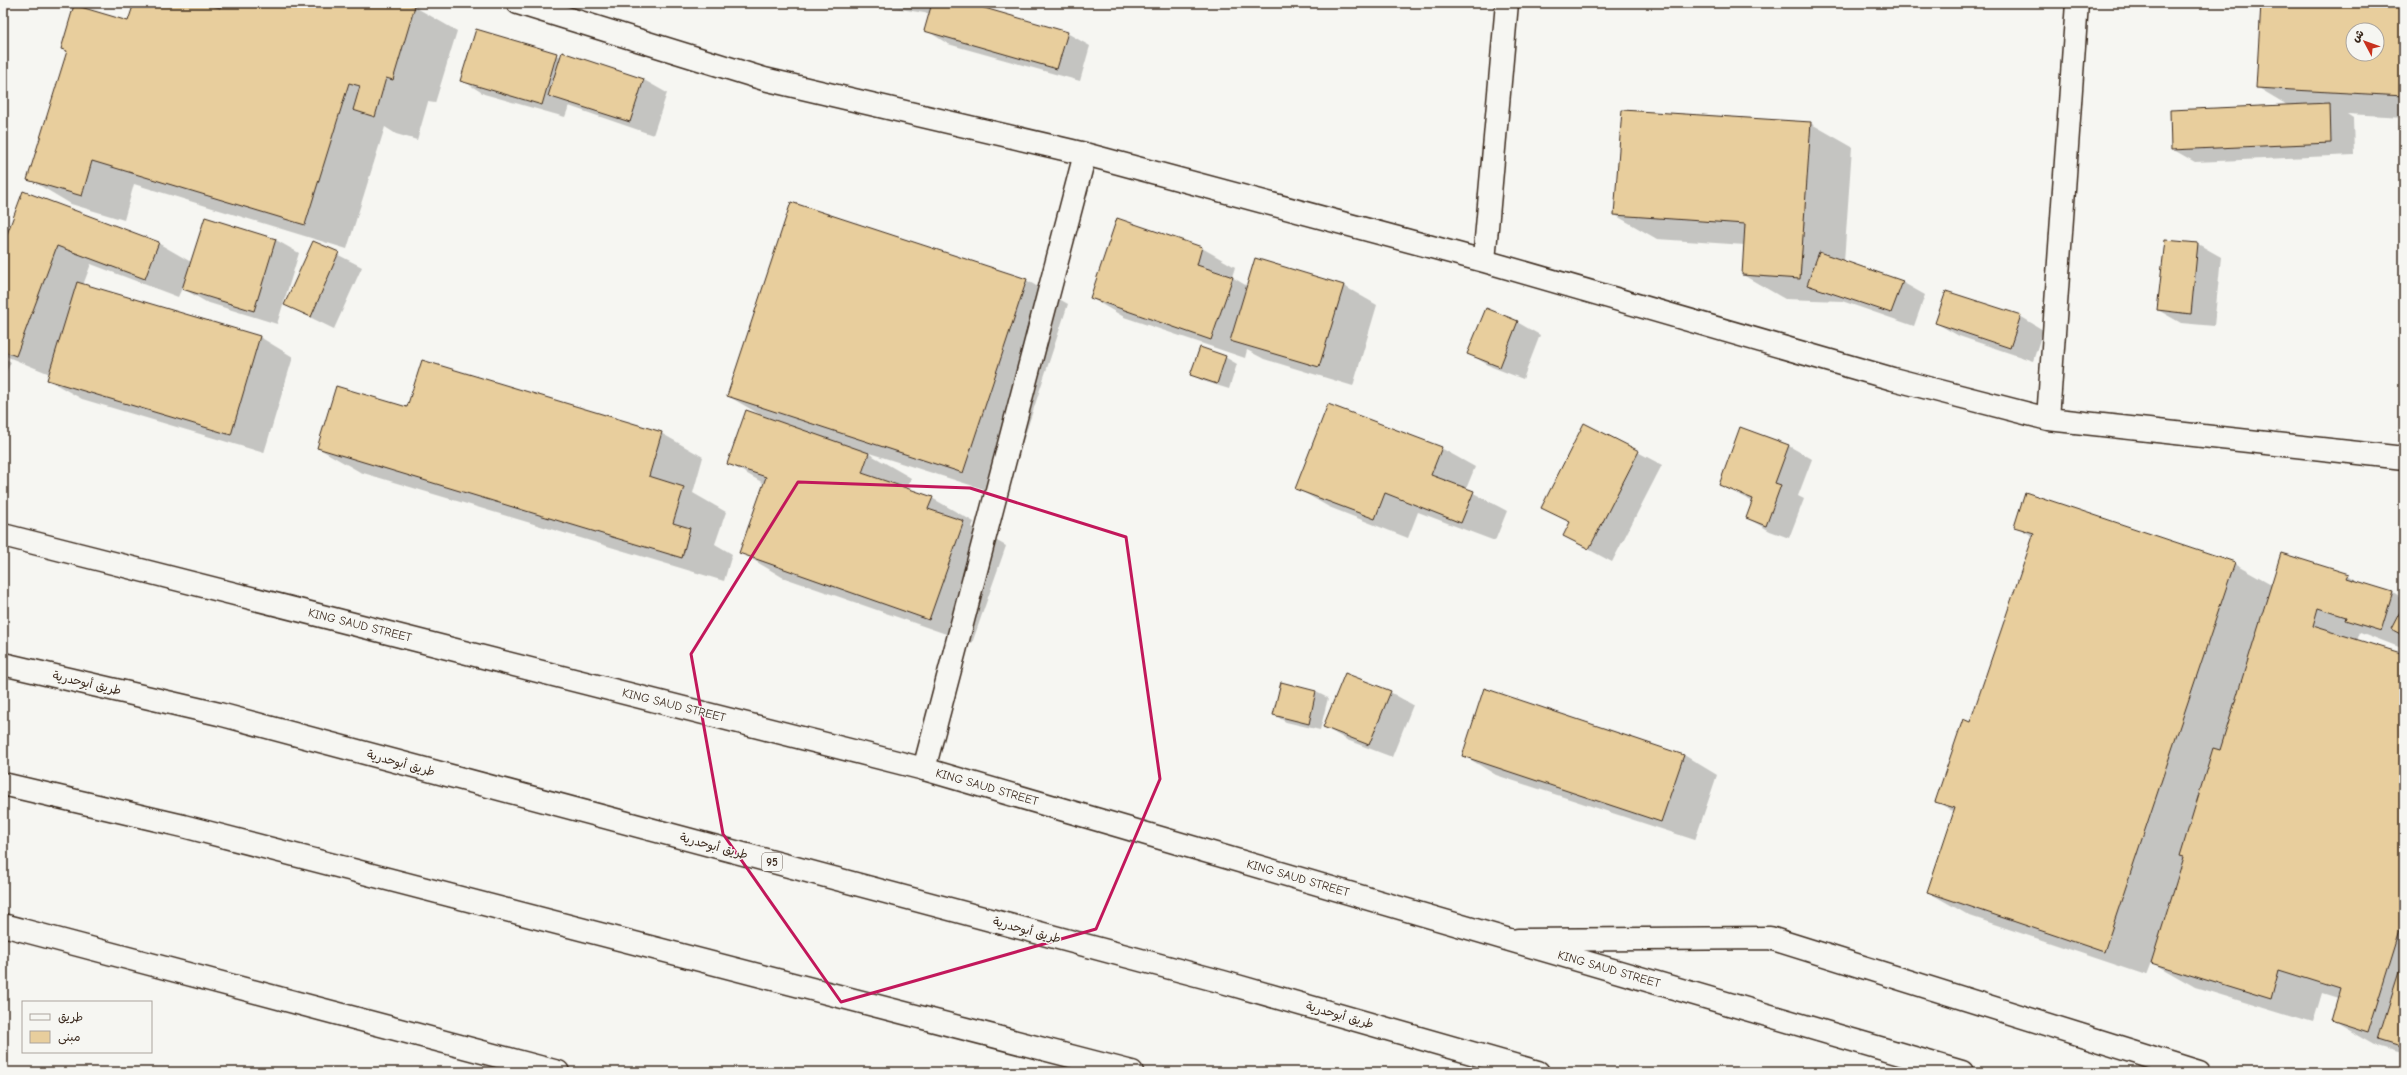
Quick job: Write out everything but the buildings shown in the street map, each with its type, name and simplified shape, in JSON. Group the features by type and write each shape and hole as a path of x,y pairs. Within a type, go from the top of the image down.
{"main road":[{"path":"518,3 764,79 1085,154 1484,261 1893,379 2048,419 2404,458"},
{"path":"1484,261 1507,3"},
{"path":"2048,419 2077,3"},
{"path":"924,768 1085,154"},
{"name":"KING SAUD STREET","path":"3,535 924,768 1962,1072"},
{"name":"طريق أبوحدرية","path":"3,664 234,718 1223,982 1538,1072"},
{"path":"3,784 183,826 1132,1072"},
{"path":"3,925 558,1072"},
{"path":"1511,940 1770,938 2198,1072"}],"highlighted area":[{"path":"798,482 970,488 1126,537 1160,779 1096,929 841,1002 723,834 691,654"}]}
